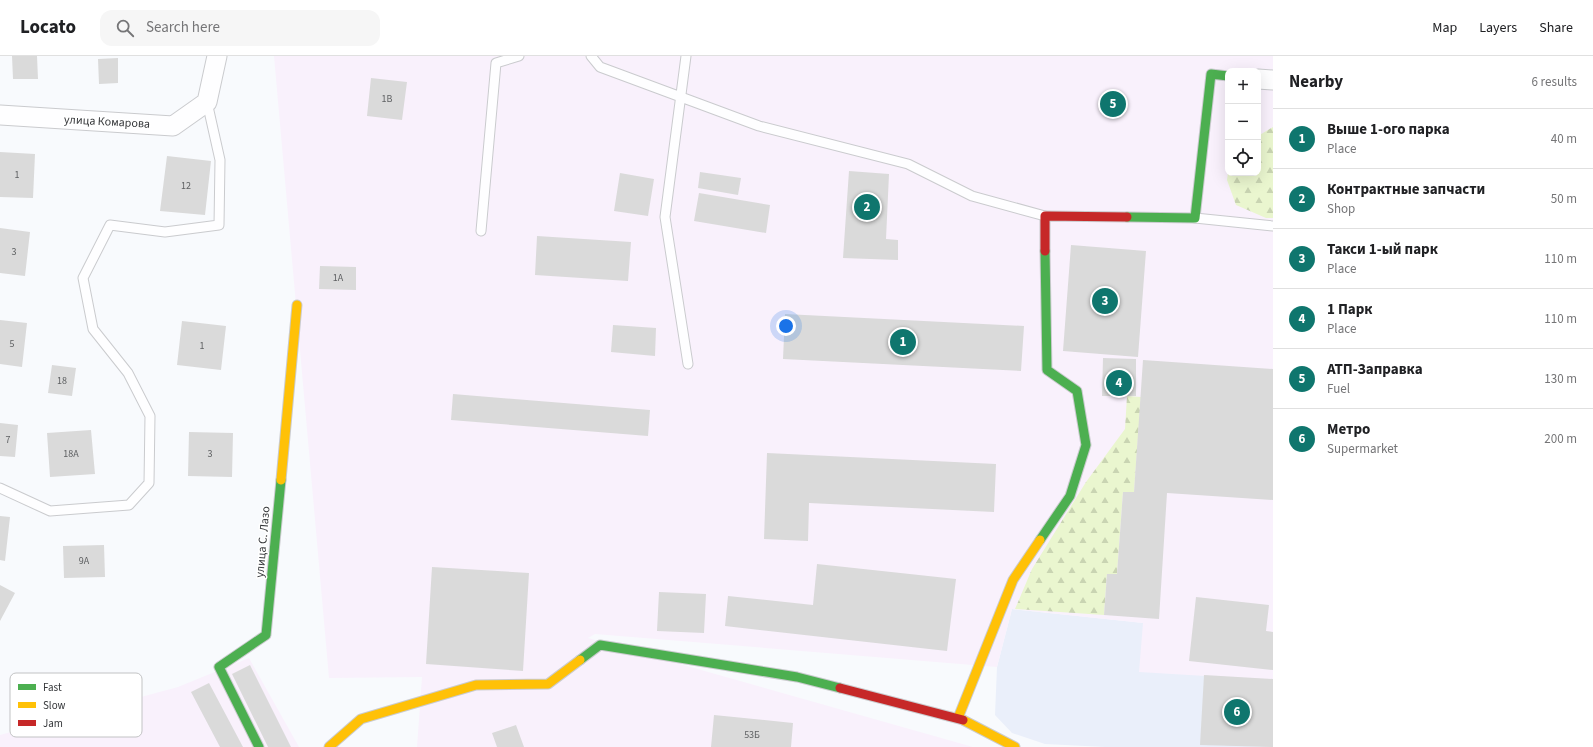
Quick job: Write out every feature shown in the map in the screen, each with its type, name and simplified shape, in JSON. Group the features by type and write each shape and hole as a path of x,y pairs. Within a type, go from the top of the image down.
{"street":[{"path":"207,102 217,56"},
{"path":"958,718 1013,580 1070,496 1086,445 1077,391 1047,370 1045,216 1195,218 1210,74 1225,76"},
{"path":"1261,78 1273,80"},
{"name":"улица Комарова","path":"0,115 173,126 207,102"},
{"name":"улица С. Лазо","path":"259,747 219,667 266,635 297,305"},
{"path":"329,747 361,719 425,701 476,684 548,684 600,645 797,677 958,718 1015,747"}],"lane":[{"path":"481,231 496,63 519,56"},
{"path":"591,56 600,67 759,126 908,164 972,196 1045,216"},
{"path":"686,56 665,217 688,364"},
{"path":"0,488 50,511 129,506 149,483 150,416 128,373 93,329 83,278 110,225 165,232 218,225 220,160 207,102"},
{"path":"1195,218 1273,226"}],"shaded area":[{"path":"274,56 1273,56 1273,680 1139,672 1143,623 1012,609 997,667 595,634 588,638 973,747 417,747 422,677 329,678"},
{"path":"1012,609 1144,623 1140,671 1273,680 1273,747 1105,747 1045,744 1012,733 995,715 997,667"},
{"path":"249,658 299,747 0,747 0,735 10,732 10,737 142,737 142,697 178,687"}],"green space":[{"path":"1273,127 1273,218 1266,218 1236,205 1227,180 1228,176 1261,176 1261,134"},
{"path":"1127,396 1141,397 1134,492 1123,492 1117,574 1107,574 1104,615 1015,609 1032,569 1086,482 1125,429"}],"building":[{"path":"12,56 37,56 38,79 13,79"},
{"path":"118,58 118,83 99,84 98,59"},
{"path":"371,78 407,82 402,120 367,116"},
{"path":"0,152 35,154 33,198 0,197"},
{"path":"167,156 211,161 205,215 160,211"},
{"path":"849,171 889,174 886,239 898,240 898,260 843,258"},
{"path":"700,172 741,178 738,195 698,188"},
{"path":"620,173 654,179 648,216 614,211"},
{"path":"699,193 770,205 766,233 694,221"},
{"path":"0,228 30,232 25,276 0,273"},
{"path":"537,236 631,242 628,281 535,275"},
{"path":"1071,245 1146,251 1138,357 1063,351"},
{"path":"320,266 356,267 356,290 319,289"},
{"path":"785,314 1024,326 1021,371 783,359"},
{"path":"0,320 27,323 22,367 0,364"},
{"path":"182,321 226,326 221,370 177,365"},
{"path":"613,325 656,328 655,356 611,352"},
{"path":"1103,358 1136,359 1136,396 1102,396"},
{"path":"1143,360 1273,369 1273,500 1167,493 1159,619 1104,615 1107,574 1117,574 1123,492 1134,492"},
{"path":"52,365 76,368 72,396 48,393"},
{"path":"453,394 650,410 648,436 451,420"},
{"path":"0,423 18,425 15,457 0,456"},
{"path":"91,430 95,474 50,477 47,433"},
{"path":"189,432 233,433 232,477 188,476"},
{"path":"767,453 996,464 994,512 809,503 808,541 764,539"},
{"path":"0,516 10,517 5,561 0,560"},
{"path":"104,545 105,577 64,578 63,546"},
{"path":"817,564 956,579 947,651 725,626 728,596 813,605"},
{"path":"432,567 529,573 523,671 426,664"},
{"path":"0,585 15,593 0,621"},
{"path":"659,592 706,594 704,633 657,631"},
{"path":"1196,597 1269,605 1266,631 1273,632 1273,670 1189,661"},
{"path":"250,665 291,747 268,747 232,674"},
{"path":"1204,675 1273,679 1273,747 1200,745"},
{"path":"209,683 243,747 220,747 191,692"},
{"path":"714,715 793,723 791,747 711,747"},
{"path":"516,725 524,747 497,747 492,733"}],"traffic: fast":[{"path":"1127,217 1195,218 1211,74 1225,76"},
{"path":"1040,540 1070,496 1086,445 1077,391 1047,370 1045,251"},
{"path":"259,747 219,667 266,635 281,480"},
{"path":"580,660 600,645 797,677 840,688"}],"traffic: slow":[{"path":"281,480 297,305"},
{"path":"958,718 1013,580 1040,540"},
{"path":"329,747 361,719 476,685 548,684 580,660"},
{"path":"963,720 1015,747"}],"traffic: jam":[{"path":"1045,251 1045,216 1127,217"},
{"path":"840,688 963,720"}],"place":[{"name":"АТП-Заправка","path":"1113,104"},
{"name":"Контрактные запчасти","path":"867,207"},
{"name":"Такси 1-ый парк","path":"1105,301"},
{"name":"Выше 1-ого парка","path":"903,342"},
{"name":"1 Парк","path":"1119,383"},
{"name":"Метро","path":"1237,712"}]}
